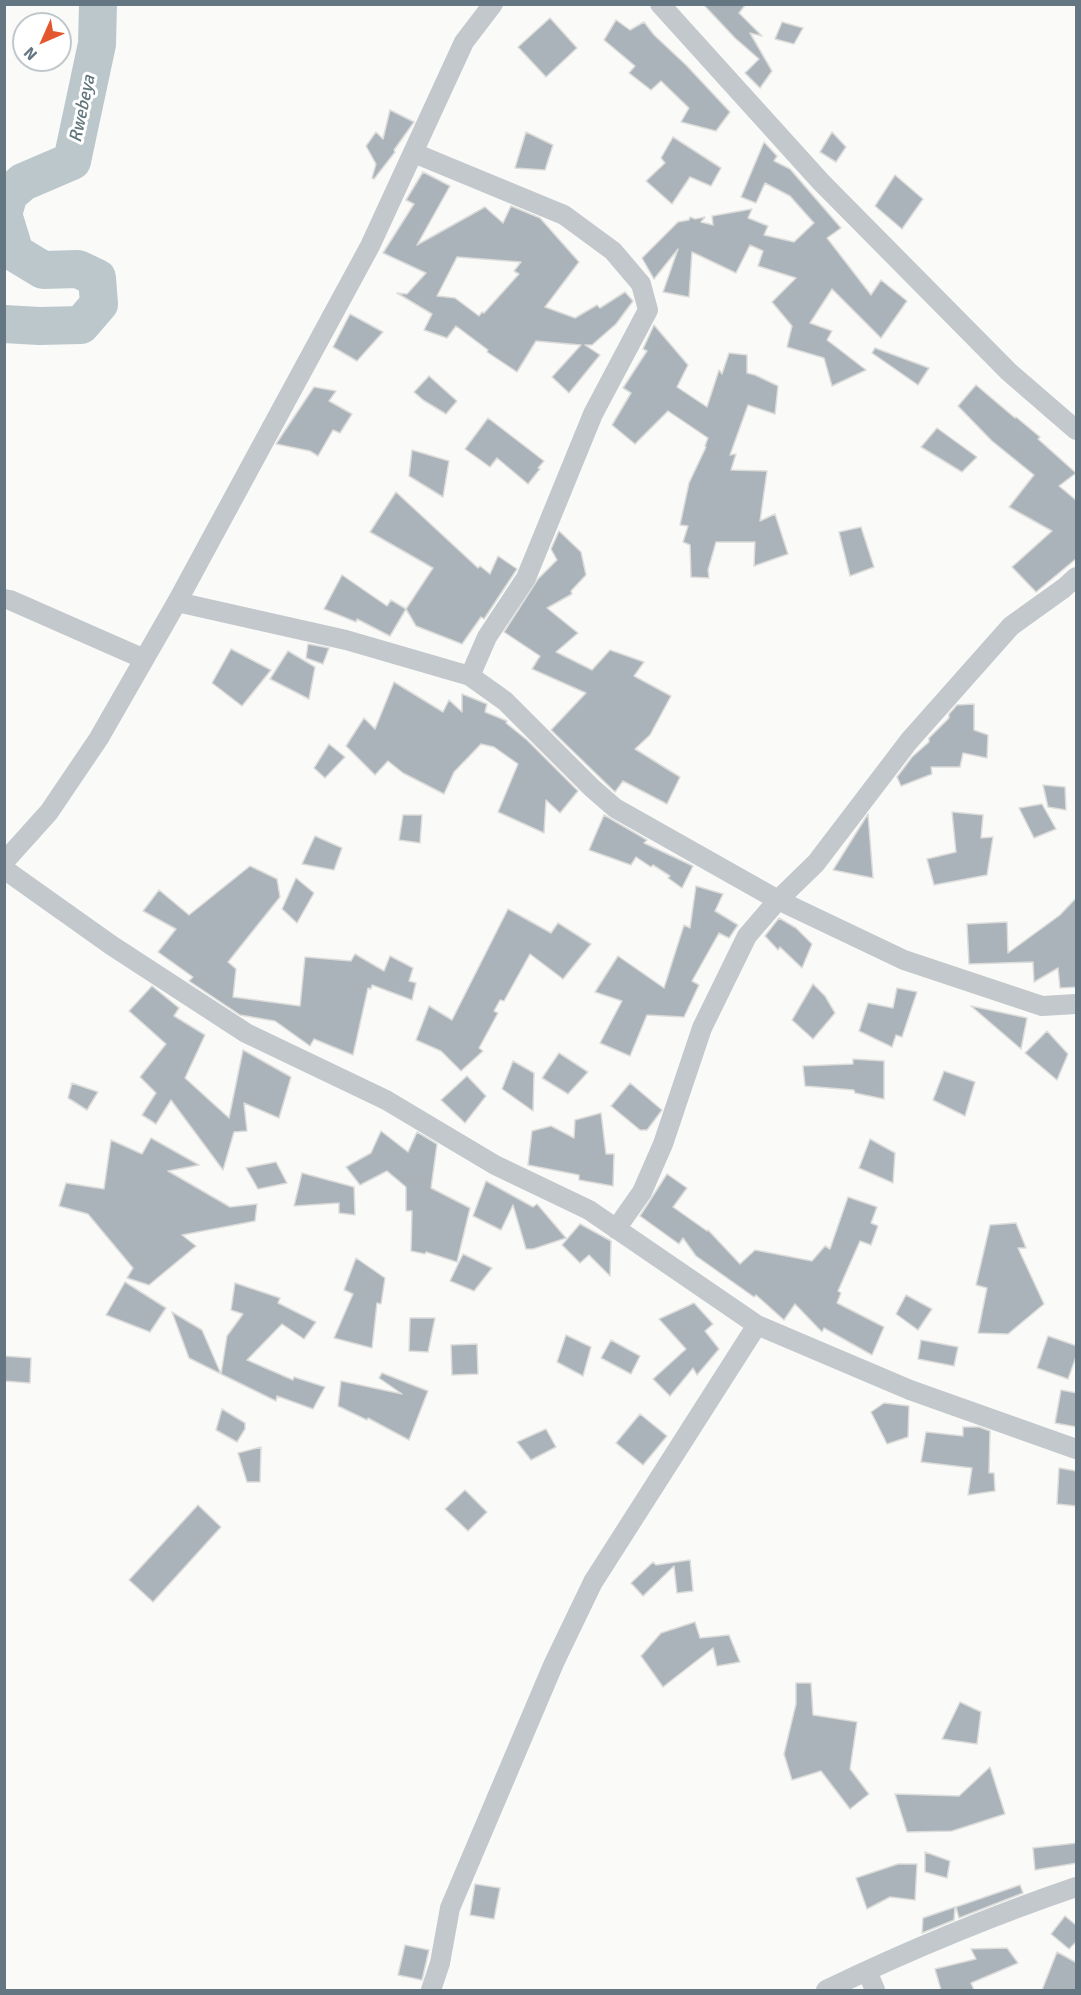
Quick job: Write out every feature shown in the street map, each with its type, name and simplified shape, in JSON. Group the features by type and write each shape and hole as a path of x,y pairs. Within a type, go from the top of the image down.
{"street":[{"path":"4,862 49,813 99,738 177,602 370,246 465,42 493,4"},
{"path":"660,4 821,182 1009,372 1077,430"},
{"path":"414,153 564,214 613,251 640,284 648,310 593,414 526,578 487,637 470,676"},
{"path":"616,1229 642,1192 663,1144 702,1028 747,936 778,900 816,863 909,741 1011,626 1077,577"},
{"path":"4,599 144,659"},
{"path":"177,602 346,640 470,676 505,700 592,788 615,808 778,900 904,960 1042,1006 1077,1004"},
{"path":"4,869 111,945 246,1033 386,1100 495,1165 589,1210 757,1325 910,1390 1077,1449"},
{"path":"431,1990 440,1963 450,1908 554,1664 593,1582 757,1325"},
{"path":"826,1990 1027,1904 1077,1887"},
{"path":"867,1971 875,1990"}],"building":[{"path":"703,4 746,4 739,13 762,36 750,33 772,71 760,88 745,73 759,59 735,38"},
{"path":"550,18 577,48 546,77 518,47"},
{"path":"616,20 630,30 644,22 730,112 716,131 681,122 689,108 661,81 651,90 629,73 635,66 604,40"},
{"path":"782,22 803,28 794,44 775,39"},
{"path":"390,110 414,122 374,179 372,178 376,164 366,146 376,132 383,139"},
{"path":"526,132 553,145 545,170 515,168"},
{"path":"832,132 846,147 836,162 820,152"},
{"path":"673,137 721,168 711,186 690,177 672,204 646,181 665,163 661,158"},
{"path":"764,142 777,156 774,161 790,169 841,228 827,238 871,295 881,280 907,301 881,338 832,289 810,323 832,331 827,340 866,370 832,386 824,358 787,347 792,326 772,302 796,278 758,266 763,251 750,245 736,273 692,252 689,297 663,292 678,249 654,279 642,258 678,222 689,220 690,217 695,219 705,217 701,222 713,225 712,216 752,209 748,218 768,226 764,235 794,242 814,223 790,196 765,183 756,203 741,197"},
{"path":"423,172 450,186 417,245 485,207 503,223 511,206 540,218 579,262 545,307 575,318 597,305 600,308 625,292 633,301 616,324 592,345 585,345 600,355 569,393 552,377 581,345 536,341 517,372 487,352 488,350 456,326 447,338 424,330 432,314 397,293 407,294 426,273 383,253 414,204 406,200","holes":["457,257 521,262 514,271 519,274 479,316 455,298 437,296"]},
{"path":"895,175 923,199 902,229 875,206"},
{"path":"350,314 383,332 357,361 333,347"},
{"path":"654,325 688,365 677,387 707,407 719,370 722,374 729,353 747,355 747,373 778,386 775,414 748,405 730,455 736,454 731,470 767,471 760,521 775,514 788,554 754,566 755,542 716,542 708,570 709,578 691,577 690,545 683,542 688,526 680,525 689,483 708,438 668,411 635,444 612,425 631,393 623,388 647,351 643,349"},
{"path":"875,348 929,368 918,385 872,353"},
{"path":"429,376 457,401 446,414 414,392"},
{"path":"976,385 1040,437 1038,439 1076,473 1059,486 1077,501 1077,558 1036,592 1012,567 1052,531 1009,507 1034,475 992,441 958,406"},
{"path":"314,387 336,391 329,401 352,414 340,433 333,430 318,456 310,451 276,444"},
{"path":"488,418 544,461 528,484 497,458 490,467 465,449"},
{"path":"937,428 977,457 962,472 921,447"},
{"path":"412,450 449,461 443,497 409,476"},
{"path":"396,492 478,568 480,566 490,574 498,556 517,569 484,619 481,617 462,644 416,626 406,609 433,568 370,532"},
{"path":"861,527 874,567 850,576 839,532"},
{"path":"559,531 581,552 586,575 571,591 572,594 547,608 578,633 556,652 592,670 610,650 644,662 634,676 671,696 650,735 635,749 680,777 667,804 623,781 615,792 551,730 586,693 532,669 540,656 504,632 538,579 557,560 551,549"},
{"path":"342,575 387,606 391,600 406,609 390,636 357,619 356,622 324,609"},
{"path":"308,644 329,648 323,664 306,658"},
{"path":"231,649 271,670 242,706 212,683"},
{"path":"288,651 315,667 309,699 270,679"},
{"path":"394,682 443,712 449,700 462,712 462,694 487,704 485,712 507,721 506,723 527,740 578,791 560,813 546,800 544,833 498,812 518,764 494,747 481,744 454,772 444,794 403,773 388,761 375,775 346,746 364,718 375,729"},
{"path":"974,704 974,730 988,735 987,758 963,753 960,767 931,767 932,774 901,786 897,777 912,757 929,742 929,738 949,718 949,714 957,705"},
{"path":"329,744 345,757 325,778 314,768"},
{"path":"1043,785 1065,787 1066,810 1048,807"},
{"path":"1042,804 1056,829 1034,838 1019,808"},
{"path":"952,812 983,815 981,838 993,837 987,875 934,885 927,859 956,852"},
{"path":"868,814 873,878 833,870"},
{"path":"403,815 422,815 420,843 399,840"},
{"path":"604,815 647,840 644,843 693,866 682,888 668,878 670,876 636,857 631,865 589,850"},
{"path":"315,836 342,848 334,870 302,864"},
{"path":"250,866 277,879 280,897 228,962 236,969 233,997 300,1006 305,957 351,961 355,954 384,971 390,956 413,968 409,981 416,983 412,1000 372,985 371,989 368,988 353,1055 314,1039 310,1046 275,1021 240,1015 189,981 193,977 158,952 176,929 143,911 159,890 189,915"},
{"path":"296,878 314,893 297,923 282,909"},
{"path":"696,886 723,894 715,911 738,925 729,938 719,933 692,981 699,985 684,1017 647,1015 630,1056 600,1043 622,1001 595,992 618,956 664,988 684,925 690,928"},
{"path":"1077,897 1077,987 1060,988 1058,968 1034,982 1033,962 969,964 967,924 1007,922 1008,953 1060,915"},
{"path":"508,909 551,933 558,923 591,944 563,979 530,954 504,1001 500,1000 494,1011 498,1013 479,1048 483,1051 461,1071 441,1051 416,1040 429,1006 452,1020"},
{"path":"779,918 796,928 812,944 802,968 780,947 778,950 765,936"},
{"path":"813,984 825,996 835,1013 813,1039 792,1020"},
{"path":"152,986 179,1008 174,1016 205,1035 185,1078 229,1118 243,1050 291,1077 279,1118 244,1103 247,1131 234,1132 223,1170 171,1100 156,1124 142,1115 156,1093 140,1077 166,1044 129,1011"},
{"path":"897,988 917,992 902,1037 896,1035 892,1047 859,1031 868,1003 893,1008"},
{"path":"971,1006 1027,1018 1021,1049"},
{"path":"1047,1031 1068,1054 1057,1080 1025,1053"},
{"path":"559,1053 588,1072 568,1094 542,1078"},
{"path":"853,1059 884,1061 884,1099 855,1093 854,1090 805,1086 803,1066 853,1064"},
{"path":"513,1061 534,1073 533,1111 502,1089"},
{"path":"944,1071 975,1082 965,1116 933,1100"},
{"path":"467,1076 486,1096 465,1123 441,1100"},
{"path":"72,1083 98,1092 87,1110 68,1098"},
{"path":"630,1083 662,1110 647,1130 640,1130 611,1106"},
{"path":"601,1113 606,1154 614,1154 613,1186 579,1180 579,1175 528,1165 532,1131 551,1126 574,1138 575,1120"},
{"path":"381,1131 408,1152 417,1132 437,1144 431,1188 470,1208 457,1262 426,1252 425,1254 411,1251 412,1211 406,1211 406,1187 387,1171 360,1185 346,1167 371,1153"},
{"path":"151,1138 199,1165 168,1171 230,1207 257,1204 255,1221 182,1235 196,1246 149,1285 127,1278 133,1268 88,1214 59,1206 66,1183 104,1189 111,1140 142,1154"},
{"path":"870,1139 895,1153 893,1183 859,1168"},
{"path":"276,1162 287,1183 258,1189 246,1168"},
{"path":"302,1173 354,1187 355,1215 339,1213 339,1203 294,1206"},
{"path":"667,1174 687,1188 673,1207 708,1230 740,1264 755,1250 812,1261 825,1246 830,1249 848,1197 877,1207 871,1223 878,1226 871,1245 860,1241 838,1291 841,1293 837,1303 884,1327 872,1355 824,1328 822,1332 795,1304 784,1320 756,1295 754,1297 696,1256 683,1238 679,1244 640,1216"},
{"path":"486,1181 533,1207 537,1204 566,1238 533,1249 526,1249 513,1205 501,1230 473,1216"},
{"path":"1016,1223 1026,1248 1018,1248 1044,1304 1008,1334 978,1333 987,1288 976,1285 990,1225"},
{"path":"580,1224 611,1241 610,1276 589,1255 580,1263 562,1245"},
{"path":"463,1254 492,1268 474,1291 450,1281"},
{"path":"356,1258 385,1278 381,1304 377,1303 372,1348 334,1338 353,1294 344,1290"},
{"path":"125,1282 166,1308 150,1332 106,1315"},
{"path":"235,1283 280,1298 278,1303 316,1322 304,1339 282,1324 247,1360 293,1380 294,1377 325,1387 313,1409 277,1396 276,1401 221,1374 227,1336 243,1314 231,1310"},
{"path":"906,1295 932,1309 918,1330 896,1314"},
{"path":"694,1303 713,1324 705,1331 719,1349 697,1375 693,1368 670,1396 653,1379 686,1349 659,1319"},
{"path":"172,1312 202,1330 221,1374 189,1358"},
{"path":"410,1318 435,1318 428,1352 409,1351"},
{"path":"566,1335 591,1347 583,1376 557,1362"},
{"path":"1048,1336 1077,1346 1077,1354 1068,1379 1037,1368"},
{"path":"611,1340 640,1356 631,1374 601,1358"},
{"path":"921,1340 958,1347 954,1366 918,1359"},
{"path":"477,1344 478,1374 452,1375 451,1345"},
{"path":"4,1356 31,1358 30,1383 4,1381"},
{"path":"382,1373 428,1391 409,1440 368,1418 367,1420 338,1406 341,1381 402,1394 379,1378"},
{"path":"1061,1390 1077,1393 1077,1427 1055,1423"},
{"path":"884,1403 909,1406 908,1437 887,1444 871,1412"},
{"path":"222,1409 245,1423 245,1429 237,1442 216,1430"},
{"path":"640,1414 667,1436 643,1465 616,1443"},
{"path":"963,1427 979,1427 990,1431 989,1473 994,1473 995,1491 968,1495 972,1468 921,1462 926,1432 963,1436"},
{"path":"546,1429 556,1447 531,1460 517,1442"},
{"path":"261,1447 260,1482 247,1482 238,1453"},
{"path":"1059,1468 1077,1471 1077,1506 1057,1504"},
{"path":"465,1490 487,1512 468,1531 445,1509"},
{"path":"198,1505 221,1527 153,1602 129,1580"},
{"path":"690,1560 693,1591 677,1593 674,1566 643,1596 631,1583 653,1562 656,1565"},
{"path":"695,1622 700,1638 729,1635 740,1662 717,1666 713,1648 663,1687 641,1656 661,1633"},
{"path":"796,1683 811,1683 813,1715 857,1722 850,1769 869,1794 850,1809 821,1771 792,1780 784,1754 796,1704"},
{"path":"960,1702 981,1712 977,1744 942,1739"},
{"path":"990,1767 1005,1814 952,1831 907,1832 895,1794 959,1796"},
{"path":"1077,1843 1077,1863 1035,1870 1033,1848"},
{"path":"925,1852 950,1861 947,1878 925,1872"},
{"path":"898,1864 917,1864 915,1900 890,1897 867,1909 856,1878"},
{"path":"475,1884 500,1888 494,1919 470,1915"},
{"path":"1020,1885 1023,1893 959,1918 956,1907"},
{"path":"955,1907 954,1920 922,1933 923,1918"},
{"path":"1065,1916 1077,1926 1077,1941 1069,1949 1051,1934"},
{"path":"405,1945 429,1950 422,1980 398,1975"},
{"path":"1007,1948 1018,1963 971,1983 974,1990 941,1990 935,1969 976,1959 971,1949"},
{"path":"1057,1952 1077,1963 1077,1990 1042,1990"}],"waterway":[{"name":"Rwebeya","path":"4,211 9,194 23,182 72,161 97,44 98,4"},
{"name":"Rwebeya","path":"4,217 15,253 43,270 78,269 97,278 99,304 81,325 4,324"}]}
